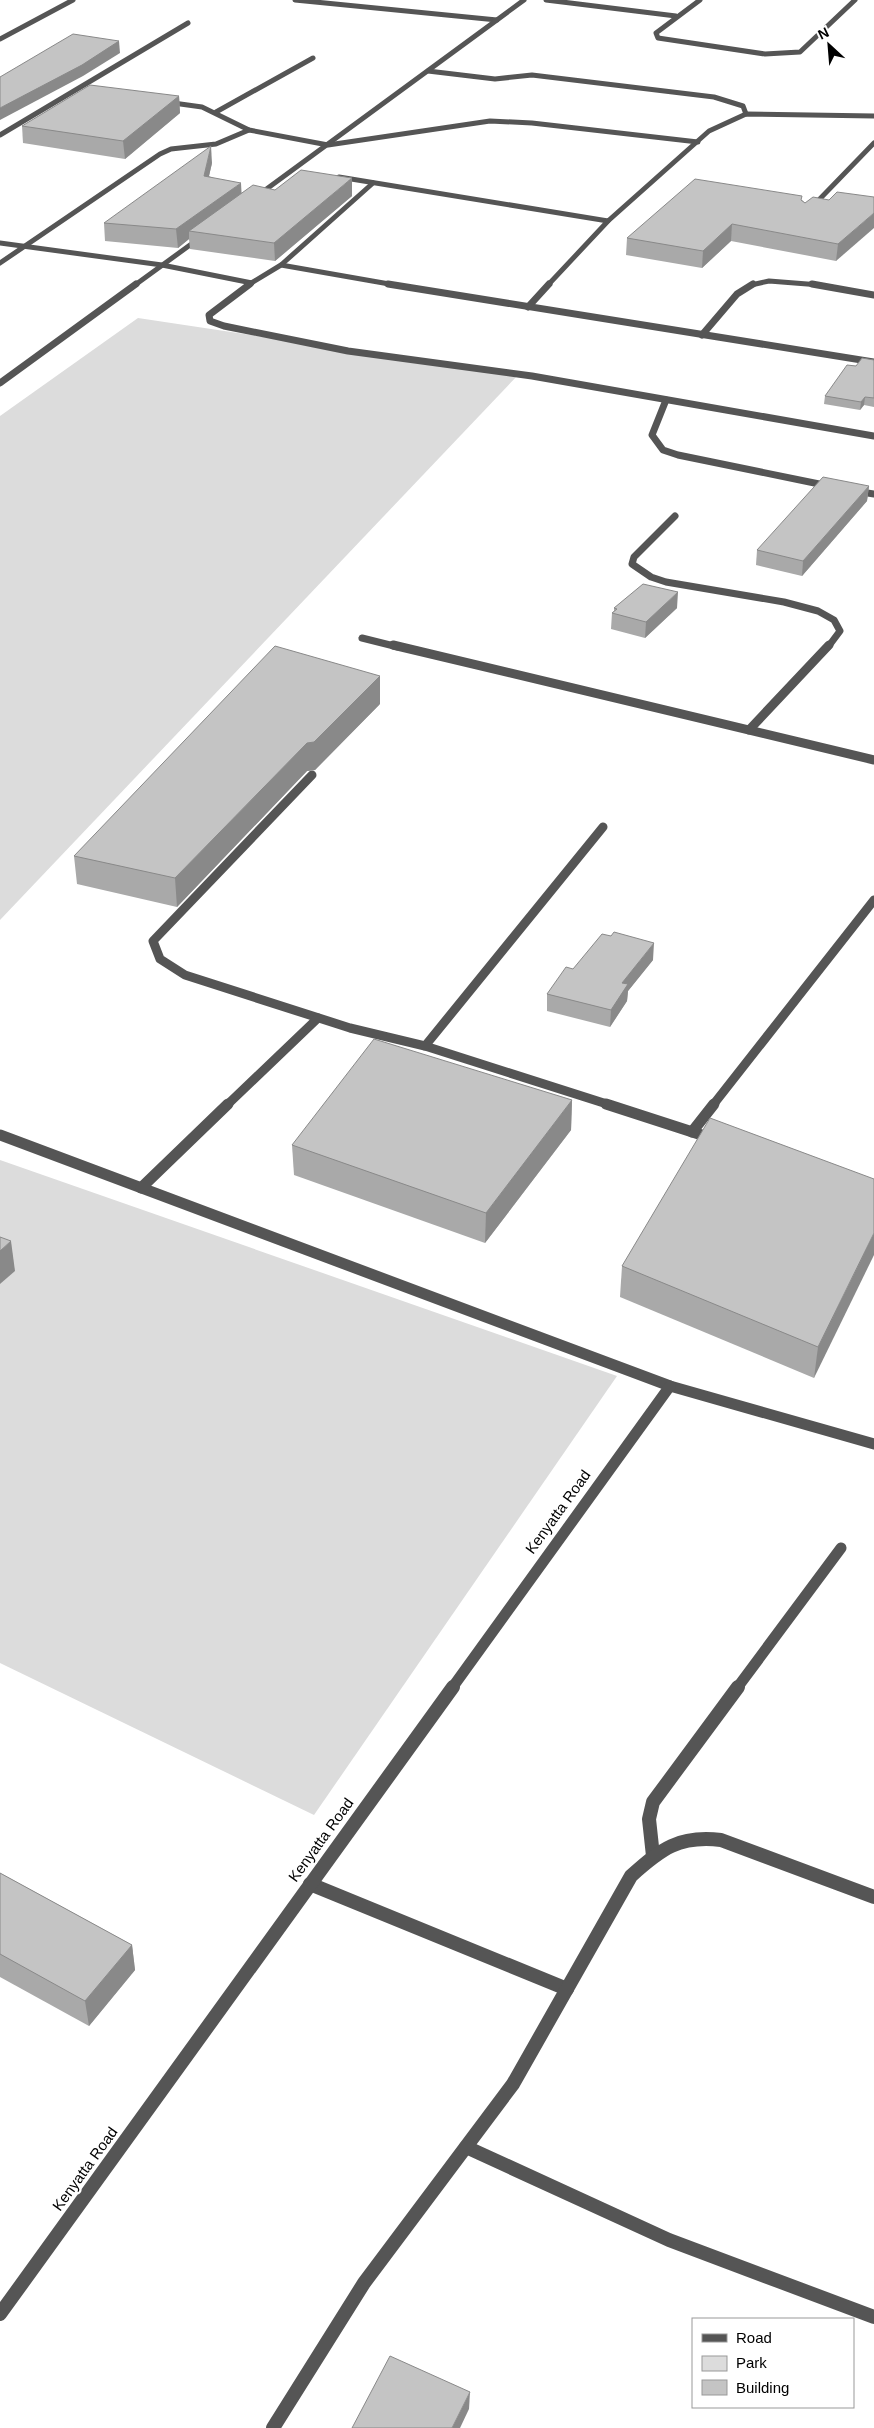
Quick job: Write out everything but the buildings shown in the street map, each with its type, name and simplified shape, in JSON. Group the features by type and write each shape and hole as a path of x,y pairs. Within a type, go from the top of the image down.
{"street":[{"path":"0,39 73,0"},
{"path":"295,0 340,6 430,12 497,20"},
{"path":"249,202 524,0"},
{"path":"546,0 676,16"},
{"path":"700,0 676,16 656,33 658,38 669,42 765,54 800,52 855,0"},
{"path":"0,135 188,23"},
{"path":"216,112 313,58"},
{"path":"428,71 494,79 532,75 714,97 743,106 746,114"},
{"path":"81,87 90,88"},
{"path":"163,101 202,107 216,112 248,130 328,145 490,121 532,122 698,142"},
{"path":"528,307 608,221 710,131 746,114 874,116"},
{"path":"0,263 160,154 171,149 216,144 248,130"},
{"path":"804,215 874,143"},
{"path":"294,170 303,171"},
{"path":"329,176 608,221"},
{"path":"373,183 281,265 252,283 209,315 210,321 224,326 348,351 532,376 874,436"},
{"path":"0,383 210,230"},
{"path":"0,243 162,265 252,283"},
{"path":"281,265 528,307 874,362"},
{"path":"702,335 744,288 766,280 786,281 874,296"},
{"path":"666,400 652,435 662,450 678,455 841,488"},
{"path":"851,490 874,494"},
{"path":"675,516 634,557 632,564 642,572 666,582 784,602 818,611 834,620 840,630 835,638 749,730"},
{"path":"362,638 874,760"},
{"path":"312,775 153,941 155,954 164,964 185,975 318,1018 350,1028 425,1046 720,1141"},
{"path":"425,1046 602,827"},
{"path":"692,1132 874,900"},
{"path":"141,1188 318,1018"},
{"path":"0,1135 670,1386 874,1444"},
{"name":"Kenyatta Road","path":"0,2314 670,1386"},
{"path":"653,1856 649,1819 653,1802 841,1548"},
{"path":"273,2428 364,2283 513,2084 631,1876 653,1856 673,1842 700,1836 721,1840 874,1898"},
{"path":"310,1884 566,1989"},
{"path":"466,2147 669,2240 874,2317"}],"green space":[{"path":"138,318 518,375 0,920 0,416"},
{"path":"0,1160 617,1376 314,1815 0,1663"}]}
